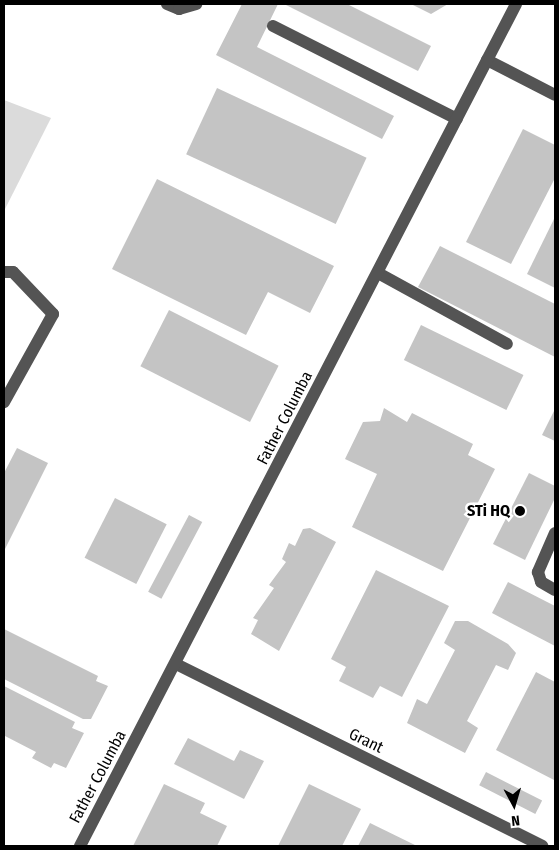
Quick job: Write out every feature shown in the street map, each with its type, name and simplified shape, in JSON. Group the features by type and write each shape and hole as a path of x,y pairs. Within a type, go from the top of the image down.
{"street":[{"path":"168,4 179,9 196,4"},
{"name":"Father Columba","path":"80,846 176,664 516,4"},
{"path":"273,26 457,119"},
{"path":"487,60 555,95"},
{"path":"4,272 13,272 52,314 4,402"},
{"path":"378,273 507,344"},
{"path":"555,533 538,572 542,582 555,590"},
{"name":"Grant","path":"176,664 542,846"}],"shaded area":[{"path":"4,100 51,118 4,211"}],"building":[{"path":"242,4 278,4 257,47 394,116 382,139 216,55"},
{"path":"284,4 347,4 431,46 418,71"},
{"path":"411,4 448,4 431,14"},
{"path":"217,88 367,158 336,224 186,154"},
{"path":"523,129 555,145 555,178 511,264 466,242"},
{"path":"157,179 334,266 310,313 268,292 246,335 112,269"},
{"path":"555,217 555,288 527,274"},
{"path":"440,246 555,304 555,357 418,287"},
{"path":"169,310 279,366 250,422 140,366"},
{"path":"421,325 523,375 506,410 404,360"},
{"path":"384,408 407,422 412,413 473,444 468,455 495,469 443,571 352,527 377,474 345,459 363,422 380,421"},
{"path":"555,409 555,441 542,435"},
{"path":"17,448 48,463 4,551 4,473"},
{"path":"529,473 555,486 555,498 525,560 493,544"},
{"path":"115,498 167,524 136,584 85,558"},
{"path":"189,515 202,522 161,599 148,592"},
{"path":"310,528 336,542 279,651 251,634 258,620 253,618 274,588 269,585 286,562 282,559 289,543 295,546 303,529"},
{"path":"376,570 449,606 402,697 380,686 373,698 339,681 346,667 331,659"},
{"path":"508,582 555,606 555,646 492,613"},
{"path":"455,621 468,621 508,644 516,653 508,670 496,665 467,721 478,728 465,753 407,723 417,699 427,704 455,650 444,643"},
{"path":"4,629 98,676 96,681 108,686 91,719 83,719 4,679"},
{"path":"536,672 555,682 554,780 496,750"},
{"path":"4,686 75,722 72,728 84,733 66,768 54,763 51,768 32,758 36,752 5,736"},
{"path":"188,738 234,761 240,750 264,761 244,799 174,764"},
{"path":"486,772 542,801 535,814 479,785"},
{"path":"164,784 205,803 200,813 227,826 217,846 133,846"},
{"path":"309,784 361,809 342,846 278,846"},
{"path":"370,823 417,846 358,846"}],"place":[{"name":"STi HQ","path":"520,511"}]}
